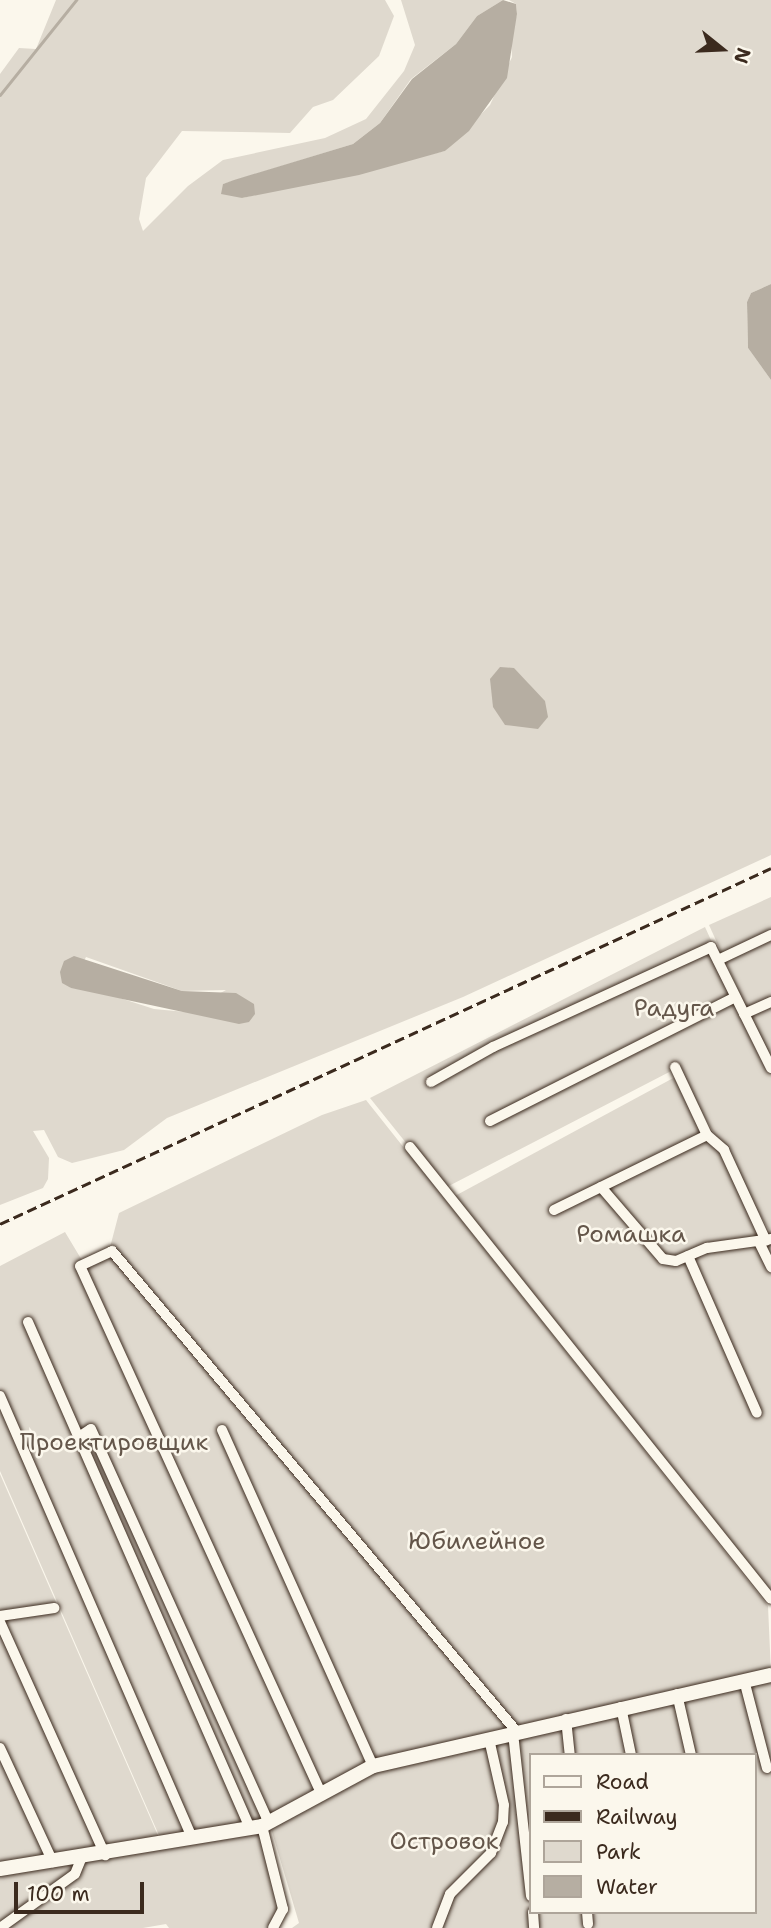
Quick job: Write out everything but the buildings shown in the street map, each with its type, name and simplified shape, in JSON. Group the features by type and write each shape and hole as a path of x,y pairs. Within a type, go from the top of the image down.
{"street":[{"path":"718,960 771,935"},
{"path":"431,1082 493,1047 690,953 711,947 771,1068"},
{"path":"490,1121 736,997"},
{"path":"744,1014 771,1002"},
{"path":"675,1067 707,1135 724,1150 766,1241 771,1267"},
{"path":"554,1210 707,1135"},
{"path":"410,1147 771,1599"},
{"path":"601,1187 663,1259 676,1261 707,1248 766,1241"},
{"path":"321,1793 80,1266 112,1251 515,1732 530,1886"},
{"path":"688,1256 757,1413"},
{"path":"27,1322 260,1826"},
{"path":"0,1396 191,1839"},
{"path":"79,1437 91,1429 260,1826 283,1909 273,1928"},
{"path":"222,1430 373,1766"},
{"path":"0,1616 54,1608"},
{"path":"0,1622 105,1855"},
{"path":"0,1869 105,1855 260,1826 373,1766 566,1719 771,1675"},
{"path":"744,1680 767,1768"},
{"path":"677,1694 691,1753"},
{"path":"621,1707 631,1753"},
{"path":"566,1719 570,1753"},
{"path":"437,1928 450,1894 491,1853 503,1822 504,1805 489,1739"},
{"path":"0,1748 53,1862"},
{"path":"0,1928 75,1874 81,1858"}],"green space":[{"path":"56,0 385,0 394,16 379,56 333,100 313,107 290,133 182,131 146,178 139,219 143,231 188,186 223,160 325,138 366,119 404,71 415,45 401,0 503,0 477,16 456,44 411,79 380,123 353,144 223,184 242,198 445,151 490,105 512,57 511,34 517,14 516,4 509,0 771,0 771,284 751,293 747,302 748,348 771,380 771,855 463,997 167,1118 124,1150 72,1163 58,1157 44,1130 33,1131 49,1158 48,1179 43,1188 0,1205 0,74 19,48 36,49","holes":["86,957 182,991 226,990 186,1012 154,1009 92,989 70,988"]},
{"path":"771,897 771,1062 709,925"},
{"name":"Радуга","path":"705,927 771,1072 771,1234 677,1068 443,1189 370,1098"},
{"name":"Ромашка","path":"677,1076 771,1240 771,1601 453,1197"},
{"name":"Юбилейное","path":"366,1100 768,1606 771,1673 370,1764 276,1817 161,1840 0,1471 0,1266 65,1232 86,1267 108,1255 119,1213 322,1115"},
{"path":"0,1474 160,1840 105,1847 0,1622"},
{"path":"0,1630 101,1850 0,1865"},
{"name":"Островок","path":"771,1682 771,1928 292,1928 299,1923 270,1825 382,1769"},
{"path":"261,1829 282,1916 271,1928 169,1928 166,1924 143,1928 5,1928 78,1875 87,1861"},
{"path":"70,1863 74,1873 0,1926 0,1872"}],"water":[{"path":"503,0 516,4 517,14 507,78 469,131 445,151 359,175 242,198 221,194 223,184 353,144 380,123 412,79 456,44 477,16"},
{"path":"771,284 771,380 748,348 747,302 751,293"},
{"path":"500,667 514,668 545,701 548,717 538,729 505,725 493,707 490,679"},
{"path":"74,956 182,991 236,993 254,1004 255,1014 249,1022 239,1024 71,988 62,983 60,972 64,961"}],"waterway":[{"path":"0,95 76,0"}],"railway":[{"path":"0,1224 771,868"}],"park label":[{"name":"Проектировщик","path":"114,1443"}]}
